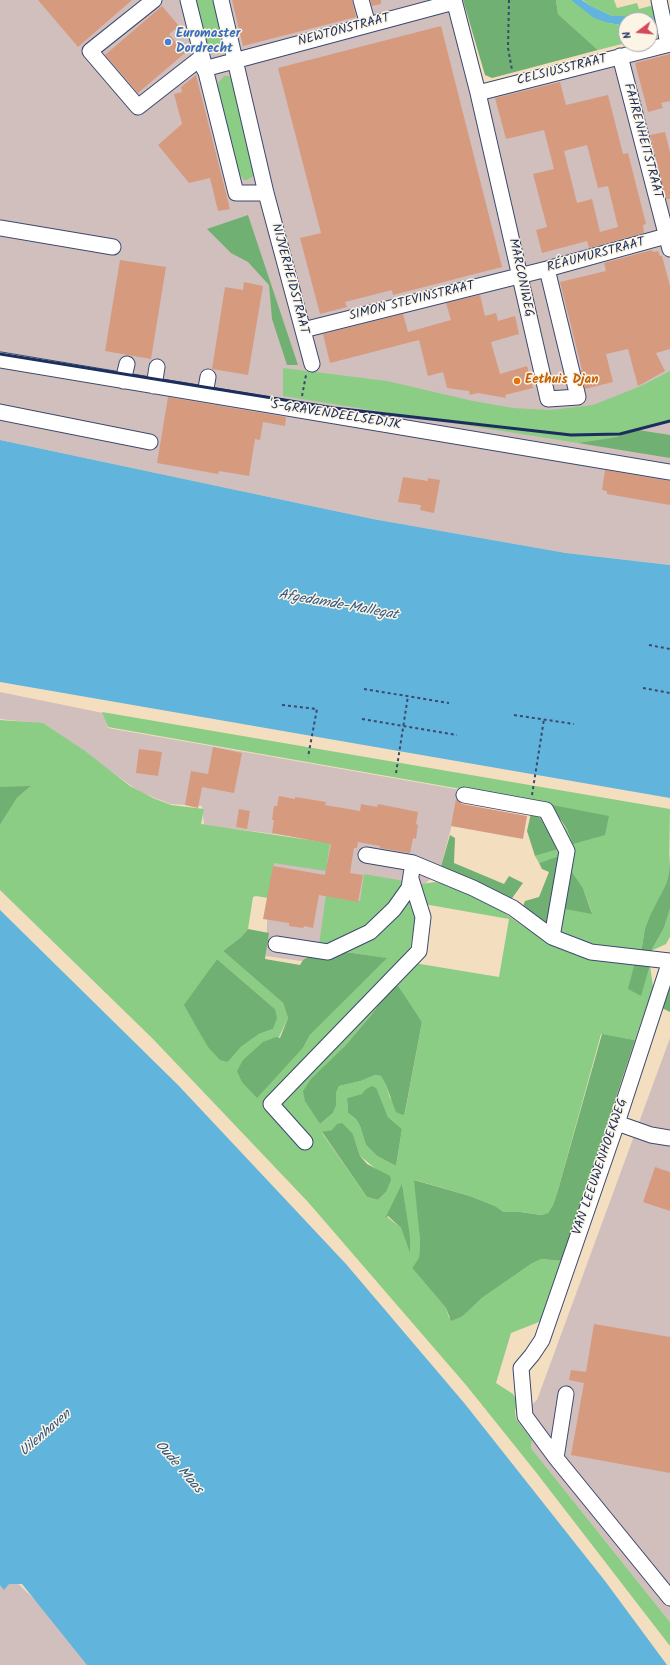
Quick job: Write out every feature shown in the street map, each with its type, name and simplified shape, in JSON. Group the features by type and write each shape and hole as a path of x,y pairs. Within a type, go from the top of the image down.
{"street":[{"path":"154,0 90,51 138,107 203,63"},
{"path":"188,0 236,193 266,193"},
{"name":"NIJVERHEIDSTRAAT","path":"221,0 266,193 312,364"},
{"path":"361,0 368,25"},
{"path":"658,0 669,44"},
{"name":"NEWTONSTRAAT","path":"203,63 235,60 454,1"},
{"name":"MARCONIWEG","path":"454,1 478,93 521,275 523,291 548,399 578,397 547,269"},
{"name":"CELSIUSSTRAAT","path":"478,93 669,44"},
{"name":"FAHRENHEITSTRAAT","path":"620,56 669,240"},
{"path":"0,228 113,247"},
{"name":"RÉAUMURSTRAAT","path":"521,275 669,240"},
{"name":"SIMON STEVINSTRAAT","path":"303,330 521,275"},
{"name":"'S-GRAVENDEELSEDIJK","path":"0,360 670,472"},
{"path":"123,381 127,364"},
{"path":"154,386 158,367"},
{"path":"205,394 208,377"},
{"path":"0,412 150,442"},
{"path":"464,795 546,810 567,851 552,938"},
{"path":"366,855 413,863 473,888 513,908 552,938 591,952 670,961"},
{"path":"276,944 328,952 370,932 394,909 409,888 413,863"},
{"path":"305,1142 270,1104 419,951 423,918 410,879"},
{"name":"VAN LEEUWENHOEKWEG","path":"556,1458 525,1416 521,1368 542,1340 617,1123 670,961"},
{"path":"617,1123 650,1135 670,1138"},
{"path":"566,1394 556,1458 670,1598"}],"path":[{"path":"509,0 508,48 515,83"},
{"path":"302,398 305,382"},
{"path":"649,646 670,649"},
{"path":"643,688 670,693"},
{"path":"364,689 449,703"},
{"path":"396,773 402,726 408,696"},
{"path":"282,705 317,709 308,757"},
{"path":"514,715 574,724"},
{"path":"362,719 457,735"},
{"path":"532,798 544,719"}],"shaded area":[{"path":"0,0 463,0 485,86 625,52 658,52 658,44 670,41 670,565 566,553 373,519 0,440"},
{"path":"0,692 103,713 108,728 461,790 440,870 356,948 301,961 266,956 268,889 210,886 329,841 204,825 202,806 170,804 140,792 44,724 0,719"},
{"path":"670,1038 670,1622 531,1448 532,1440 516,1419 537,1400"},
{"path":"0,1566 102,1665 0,1665"}],"green space":[{"path":"195,0 214,0 225,43 218,49 206,45"},
{"path":"463,0 556,0 558,14 598,50 492,78 485,75"},
{"path":"556,0 571,0 609,23 618,25 618,45 598,50 558,14"},
{"path":"583,0 614,0 617,8 637,3 639,9 654,5 656,12 618,12 618,16 612,16 591,6"},
{"path":"658,18 663,34 658,35"},
{"path":"224,76 229,76 234,82 255,175 247,180 244,180 239,173 218,91 218,83"},
{"path":"248,215 298,365 287,365 272,319 269,285 248,262 231,253 207,229"},
{"path":"283,368 387,381 473,401 513,408 550,410 593,405 641,386 670,371 670,421 617,437 578,443 283,396"},
{"path":"638,430 670,435 670,458 578,443 617,437"},
{"path":"102,712 670,809 669,873 666,884 645,928 641,953 583,942 552,930 549,860 539,863 535,856 561,848 540,818 461,789 108,727","holes":["547,805 605,835 568,831","572,872 583,888 592,913"]},
{"path":"0,720 43,723 85,751 130,786 153,798 171,805 204,809 201,824 330,843 326,871 274,863 268,898 253,897 248,929 241,937 223,951 283,1003 288,1018 253,1092 257,1097 303,1048 310,1035 386,958 339,951 415,885 435,882 449,885 471,894 500,910 549,944 579,956 599,960 635,962 640,995 650,965 653,987 635,1040 601,1034 558,1190 553,1205 548,1213 543,1215 520,1212 504,1212 495,1206 470,1196 415,1180 420,1241 419,1259 412,1268 446,1308 449,1318 463,1316 482,1298 531,1264 541,1259 562,1261 544,1320 511,1333 496,1383 513,1394 517,1401 515,1411 516,1419 532,1440 531,1448 670,1622 670,1646 535,1471 466,1385 308,1202 153,1039 0,890 0,825 17,798 30,787 0,787","holes":["418,903 509,919 499,977 408,962","217,959 275,1009 273,1029 259,1034 241,1047 228,1062 207,1046 185,1005","389,990 400,992 422,1022 405,1113 390,1098 386,1085 381,1076 375,1075 361,1081 339,1086 336,1093 336,1106 333,1113 320,1124 313,1112 344,1047 372,1014","366,1089 377,1089 388,1117 402,1129 396,1166 377,1156 366,1145 360,1126 356,1119 348,1113 347,1098 363,1094","332,1130 353,1134 360,1156 376,1169 386,1192 378,1200 367,1197 322,1133","402,1183 410,1252 401,1228 386,1216"]},
{"path":"31,786 17,798 0,825 0,787"},
{"path":"547,804 609,816 605,835 573,844 568,831 561,820"},
{"path":"531,813 540,818 562,848 535,856 527,831"},
{"path":"450,835 455,838 454,863 504,884 509,876 523,883 510,901 440,870"},
{"path":"670,853 670,909 664,928 651,951 641,953 645,928 666,884 669,873"},
{"path":"563,855 552,930 526,913 523,906 525,901 539,897 549,872 542,869 539,863"},
{"path":"572,872 583,888 592,914 565,909"},
{"path":"364,874 404,881 399,894 363,931 333,946 319,945 326,895 360,901"},
{"path":"670,909 670,937 666,944 651,951 664,928"},
{"path":"248,929 269,933 265,959 300,965 303,960 308,957 339,951 387,958 310,1035 303,1048 257,1098 242,1082 237,1071 243,1060 263,1042 276,1037 280,1038 288,1018 283,1003 223,951 241,937"},
{"path":"217,959 275,1009 277,1018 273,1029 259,1034 241,1047 228,1062 220,1060 207,1046 184,1005"},
{"path":"635,962 650,965 641,996 628,989"},
{"path":"670,982 670,1012 660,1007"},
{"path":"398,986 422,1022 405,1112 403,1115 396,1112 381,1076 375,1075 361,1081 339,1086 336,1093 336,1106 333,1113 320,1124 305,1101 303,1091 311,1079 344,1047 372,1014 389,990"},
{"path":"602,1034 635,1040 562,1261 541,1259 531,1264 482,1298 463,1316 451,1321 446,1308 412,1268 419,1258 420,1241 414,1180 470,1196 495,1206 504,1212 520,1212 542,1215 548,1213 553,1205 558,1190"},
{"path":"372,1086 377,1089 388,1117 402,1129 396,1166 377,1156 366,1145 360,1126 356,1119 348,1113 347,1098 362,1094 366,1089"},
{"path":"342,1123 353,1134 360,1156 367,1164 390,1176 391,1180 386,1192 378,1200 367,1197 322,1132 332,1130 337,1124"},
{"path":"402,1183 410,1237 410,1253 401,1228 388,1216 385,1218"}],"water":[{"path":"571,0 582,0 612,16 618,16 618,25 594,18"},
{"name":"Afgedamde-Mallegat","path":"0,440 373,519 566,553 670,565 670,798 0,682"},
{"path":"0,910 178,1085 346,1264 465,1404 605,1581 667,1665 87,1665 22,1584 9,1584 4,1590 0,1585"}],"building":[{"path":"38,0 132,0 78,47"},
{"path":"232,0 352,0 356,17 243,46"},
{"path":"370,0 381,0 381,4 372,6"},
{"path":"162,6 179,26 169,34 185,53 138,93 105,55"},
{"path":"441,26 502,267 393,295 392,290 345,302 347,307 320,314 300,238 321,233 278,68"},
{"path":"670,54 670,101 661,103 663,108 648,112 635,63"},
{"path":"196,75 230,209 218,211 210,178 189,183 158,145 182,124 174,94 182,92 181,87"},
{"path":"560,82 566,105 608,95 623,154 628,153 646,224 643,225 644,233 589,248 587,241 542,253 536,230 547,227 533,174 554,169 544,130 506,139 495,98","holes":["587,145 598,188 608,186 618,227 600,232 592,199 577,203 564,151"]},
{"path":"665,132 670,152 670,199 666,199 650,135"},
{"path":"652,250 653,252 658,251 660,256 662,256 670,286 670,349 656,353 665,371 638,386 628,349 606,354 613,382 585,389 582,370 560,282 606,271 604,263"},
{"path":"120,260 166,267 151,359 105,351"},
{"path":"244,282 263,286 248,375 212,369 225,287 243,290"},
{"path":"480,295 485,316 496,313 498,321 515,316 519,334 491,342 500,374 527,366 533,388 505,395 506,398 478,393 470,395 469,391 447,388 443,372 428,376 419,340 330,363 323,334 403,314 408,332 451,320 446,303"},
{"path":"168,397 286,417 285,426 263,422 260,440 255,439 249,476 219,471 218,474 157,463"},
{"path":"605,470 670,481 670,505 607,494 607,491 602,490"},
{"path":"403,477 428,481 428,478 440,480 434,513 420,510 421,505 398,502"},
{"path":"213,747 242,753 234,793 202,787 198,808 185,805 191,771 208,774"},
{"path":"139,749 162,752 158,776 136,773"},
{"path":"279,796 326,802 325,805 360,811 361,804 377,807 378,804 418,812 416,839 413,838 410,853 380,848 380,846 358,842 357,848 354,848 350,873 363,875 358,902 319,895 313,928 304,926 303,928 289,926 289,923 263,919 273,866 325,875 331,844 272,833 274,806 277,806"},
{"path":"456,799 462,804 527,816 523,839 451,826"},
{"path":"239,809 250,811 247,829 236,827"},
{"path":"655,1167 670,1172 670,1211 643,1202"},
{"path":"594,1324 670,1337 670,1473 571,1455 584,1383 569,1380 571,1370 586,1372"}],"railway":[{"path":"0,354 334,408 571,435 620,434 670,421"}],"place":[{"name":"Euromaster Dordrecht","path":"168,42"},
{"name":"Eethuis Djan","path":"517,381"}],"water label":[{"name":"Uilenhaven","path":"46,1434"},
{"name":"Oude Maas","path":"178,1468"}]}
